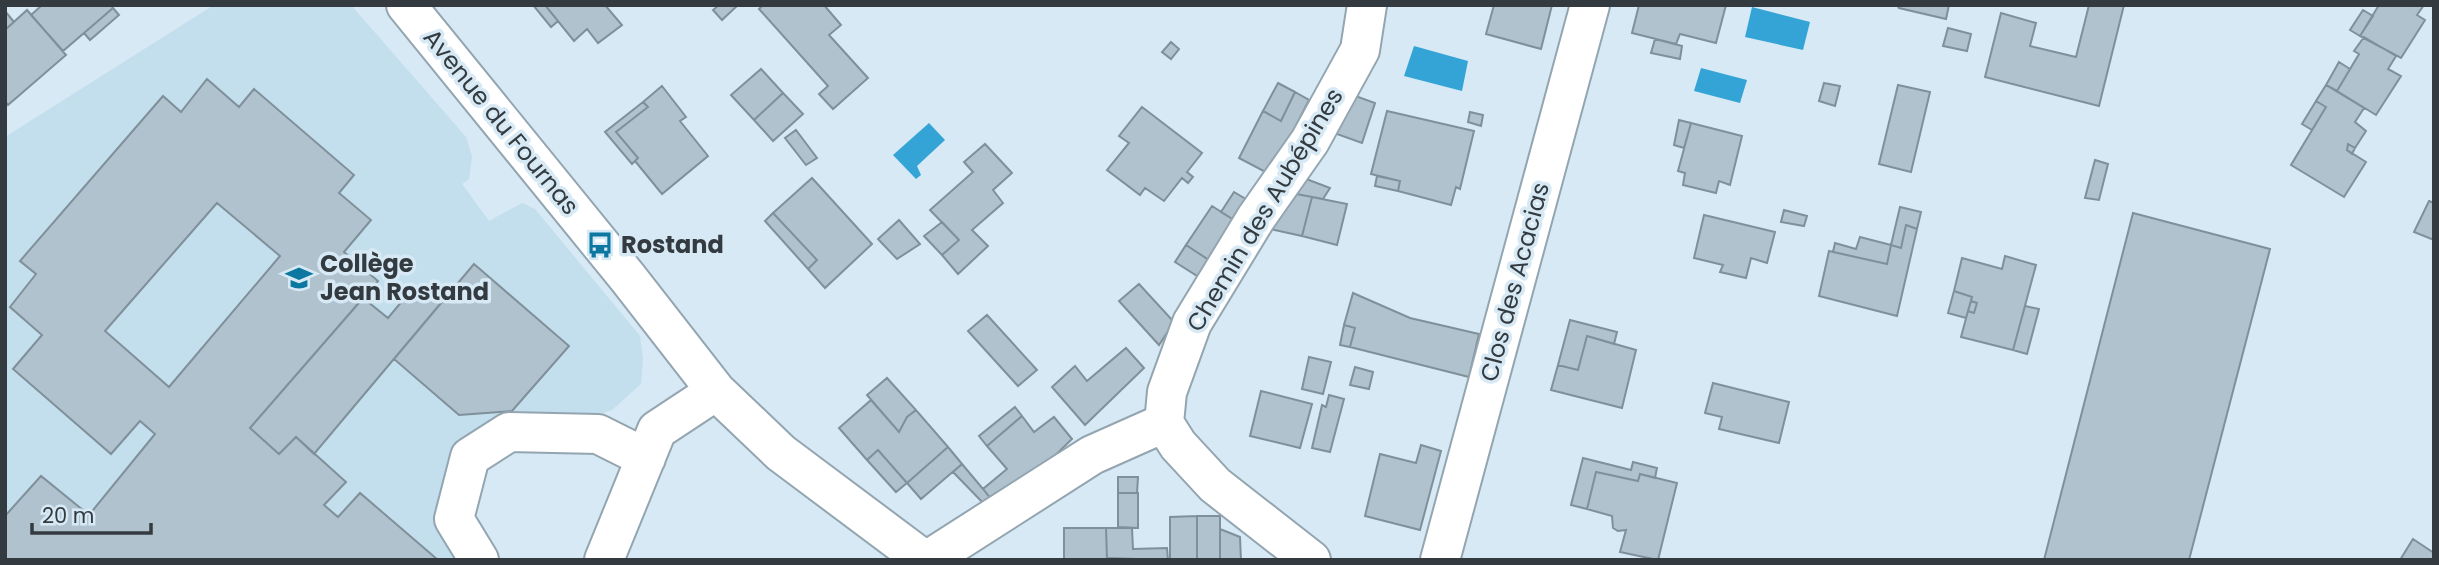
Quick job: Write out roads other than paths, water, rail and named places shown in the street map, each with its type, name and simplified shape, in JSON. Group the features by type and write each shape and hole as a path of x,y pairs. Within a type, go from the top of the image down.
{"street":[{"name":"Avenue du Fournas","path":"406,5 628,278 716,391 781,453 926,560"},
{"name":"Chemin des Aubépines","path":"1164,423 1167,392 1192,323 1256,218 1317,130 1360,50 1367,5"},
{"name":"Clos des Acacias","path":"1440,560 1590,5"},
{"path":"604,560 657,430 716,391"},
{"path":"926,560 1092,455 1164,423 1178,445 1215,485 1311,560"},
{"path":"479,560 454,519 470,457 509,432 598,434 646,458"}],"water":[{"path":"1752,7 1810,22 1803,50 1745,37"},
{"path":"1414,46 1468,61 1462,91 1404,76"},
{"path":"1701,68 1747,80 1740,103 1694,91"},
{"path":"929,123 945,140 917,166 921,175 916,179 893,155"}],"place":[{"name":"Rostand","path":"600,245"},
{"name":"Collège Jean Rostand","path":"299,278"}]}
